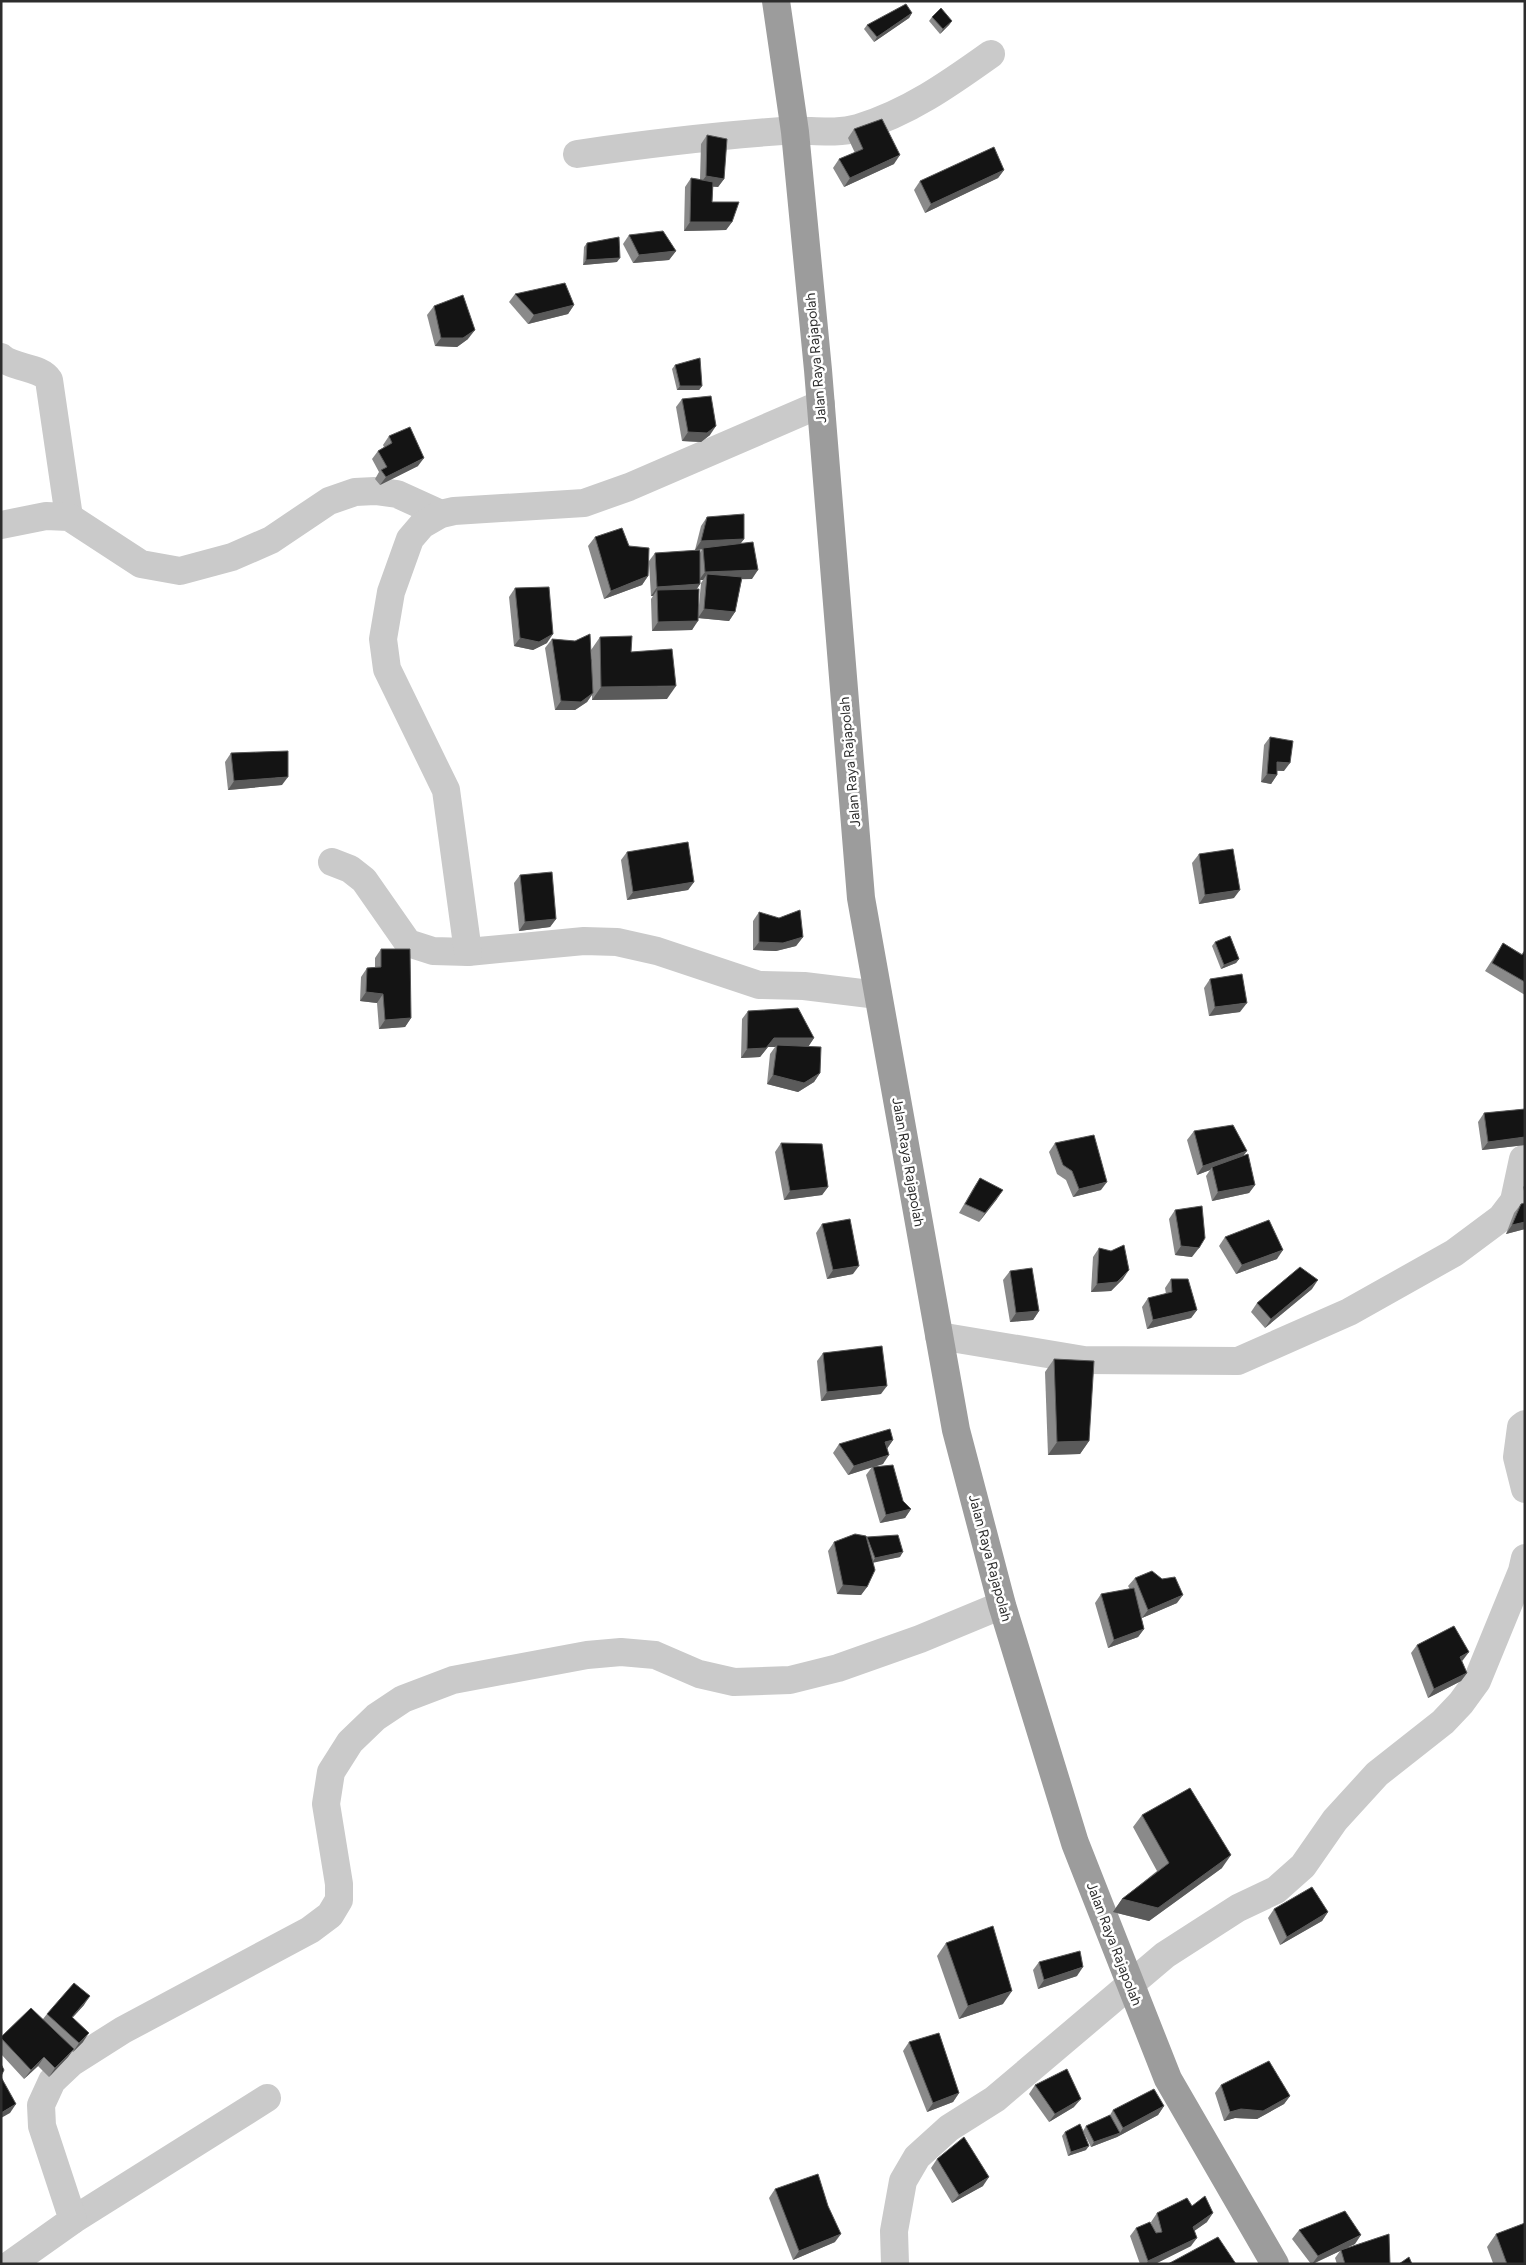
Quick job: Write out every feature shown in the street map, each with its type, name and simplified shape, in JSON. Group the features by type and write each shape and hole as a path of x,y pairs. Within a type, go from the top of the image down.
{"highway":[{"name":"Jalan Raya Rajapolah","path":"776,1 794,130 821,404 861,898 956,1430 1002,1605 1075,1843 1168,2079 1275,2264"}],"street":[{"path":"578,154 648,144 794,130 824,132 856,128 895,114 936,93 991,54"},
{"path":"1,357 9,363 43,374 49,380 69,517"},
{"path":"468,952 446,790 387,669 383,639 391,592 410,538 422,525 441,514 475,508 584,503 629,487 821,404"},
{"path":"1,525 46,516 69,517 141,564 180,571 232,557 271,540 329,500 355,492 376,491 397,494 441,514"},
{"path":"332,862 350,870 364,880 408,943 433,951 468,952 584,940 617,942 657,951 759,985 804,986 878,995"},
{"path":"939,1336 1084,1360 1238,1361 1349,1312 1454,1253 1501,1218 1514,1201 1523,1159"},
{"path":"1525,1424 1521,1427 1517,1457 1525,1489"},
{"path":"895,2264 894,2231 902,2181 917,2157 949,2128 995,2099 1129,1984 1177,1946 1238,1908 1276,1890 1302,1866 1335,1820 1377,1774 1443,1722 1477,1682 1522,1571 1525,1558"},
{"path":"74,2220 42,2126 41,2105 52,2081 71,2062 123,2030 310,1930 330,1915 339,1900 339,1884 326,1804 330,1772 350,1742 376,1717 403,1699 452,1680 587,1655 621,1652 655,1655 699,1674 734,1682 790,1680 838,1668 920,1639 1002,1605"},
{"path":"11,2264 74,2220 267,2098"}],"building":[{"path":"906,4 912,13 877,37 867,25"},
{"path":"941,8 952,21 943,29 932,17"},
{"path":"882,119 900,155 850,178 839,159 863,149 854,129"},
{"path":"707,135 727,139 724,179 706,176"},
{"path":"994,147 1004,170 931,204 920,181"},
{"path":"691,178 713,182 712,202 739,202 732,222 690,222"},
{"path":"663,231 676,251 639,255 629,235"},
{"path":"619,237 620,258 586,260 587,243"},
{"path":"565,283 574,305 534,315 515,294"},
{"path":"463,295 475,330 463,338 441,338 434,306"},
{"path":"700,358 702,386 680,386 675,365"},
{"path":"711,396 716,426 707,433 688,432 682,399"},
{"path":"410,427 424,458 386,477 381,470 387,467 378,451 392,443 389,436"},
{"path":"744,514 744,539 701,541 707,517"},
{"path":"622,528 629,546 649,548 648,576 611,591 595,537"},
{"path":"753,542 758,570 705,572 703,548"},
{"path":"700,550 700,584 657,587 655,553"},
{"path":"707,574 742,577 735,612 704,609"},
{"path":"549,587 553,634 539,642 520,638 515,588"},
{"path":"699,589 698,621 658,622 657,590"},
{"path":"590,634 593,693 581,702 561,701 552,639 575,641"},
{"path":"632,636 631,652 672,649 676,686 601,687 600,637"},
{"path":"1270,737 1293,741 1290,763 1277,762 1277,775 1267,774"},
{"path":"288,751 288,777 234,781 231,753"},
{"path":"688,842 694,882 633,892 627,852"},
{"path":"1233,849 1240,890 1205,895 1199,854"},
{"path":"552,872 556,919 525,922 520,875"},
{"path":"800,910 803,937 783,943 759,942 759,912 779,918"},
{"path":"1230,936 1239,959 1224,965 1215,942"},
{"path":"1503,943 1522,955 1525,951 1525,982 1492,963"},
{"path":"381,949 410,949 411,1018 385,1020 383,994 366,992 367,968 381,967"},
{"path":"1242,974 1247,1003 1215,1007 1210,979"},
{"path":"798,1008 814,1038 774,1038 766,1048 747,1049 748,1011"},
{"path":"777,1045 821,1047 820,1073 804,1083 773,1075"},
{"path":"1525,1109 1525,1137 1488,1142 1484,1113"},
{"path":"1233,1125 1247,1151 1203,1166 1194,1131"},
{"path":"1094,1135 1107,1182 1079,1189 1072,1171 1063,1165 1055,1143"},
{"path":"781,1143 822,1144 828,1187 790,1191"},
{"path":"1248,1154 1255,1185 1218,1192 1212,1167"},
{"path":"980,1178 1003,1190 985,1213 965,1204"},
{"path":"1525,1203 1525,1222 1512,1225 1521,1204"},
{"path":"1202,1206 1205,1238 1199,1248 1181,1246 1175,1210"},
{"path":"850,1219 859,1266 833,1270 822,1224"},
{"path":"1269,1220 1283,1250 1242,1265 1225,1237"},
{"path":"1124,1245 1129,1270 1117,1282 1097,1284 1099,1248 1111,1251"},
{"path":"1300,1267 1318,1280 1271,1319 1257,1303"},
{"path":"1032,1268 1039,1311 1016,1313 1010,1271"},
{"path":"1171,1279 1188,1279 1197,1310 1153,1320 1148,1298 1172,1292"},
{"path":"882,1346 887,1386 827,1392 823,1353"},
{"path":"1054,1359 1094,1361 1089,1441 1057,1442"},
{"path":"890,1429 893,1440 885,1442 889,1455 854,1466 839,1444"},
{"path":"893,1465 903,1501 911,1509 886,1515 873,1467"},
{"path":"855,1534 866,1536 875,1570 867,1587 843,1585 834,1542"},
{"path":"898,1535 903,1552 875,1558 867,1537"},
{"path":"1152,1571 1162,1579 1175,1577 1183,1595 1148,1610 1135,1578"},
{"path":"1134,1588 1144,1629 1114,1640 1101,1594"},
{"path":"1454,1626 1469,1652 1460,1657 1467,1673 1434,1689 1417,1645"},
{"path":"1190,1788 1231,1855 1158,1908 1122,1899 1169,1863 1142,1815"},
{"path":"1312,1887 1328,1912 1287,1937 1274,1909"},
{"path":"993,1926 1012,1991 968,2006 946,1943"},
{"path":"1080,1951 1083,1967 1044,1980 1039,1962"},
{"path":"74,1983 90,1996 72,2017 89,2033 79,2043 47,2014"},
{"path":"31,2008 74,2049 55,2068 44,2057 31,2070 1,2038"},
{"path":"939,2033 959,2093 933,2103 909,2042"},
{"path":"1269,2061 1290,2096 1263,2111 1241,2109 1230,2112 1221,2085"},
{"path":"1,2064 4,2070 1,2076"},
{"path":"1067,2069 1081,2099 1055,2114 1035,2085"},
{"path":"1,2077 16,2104 1,2113"},
{"path":"1154,2089 1164,2106 1123,2128 1113,2110"},
{"path":"1110,2115 1120,2133 1094,2142 1086,2126"},
{"path":"1080,2124 1089,2146 1071,2152 1065,2132"},
{"path":"964,2137 989,2177 959,2195 937,2159"},
{"path":"818,2174 828,2206 841,2234 799,2251 775,2189"},
{"path":"1205,2196 1213,2213 1193,2227 1197,2238 1148,2261 1136,2228 1150,2222 1156,2233 1162,2232 1157,2213 1187,2198 1192,2206"},
{"path":"1345,2211 1361,2235 1318,2256 1299,2230"},
{"path":"1525,2223 1525,2264 1507,2264 1496,2234"},
{"path":"1389,2234 1390,2264 1345,2264 1341,2250"},
{"path":"1218,2237 1236,2264 1168,2264"},
{"path":"1409,2257 1412,2264 1399,2264"}]}
